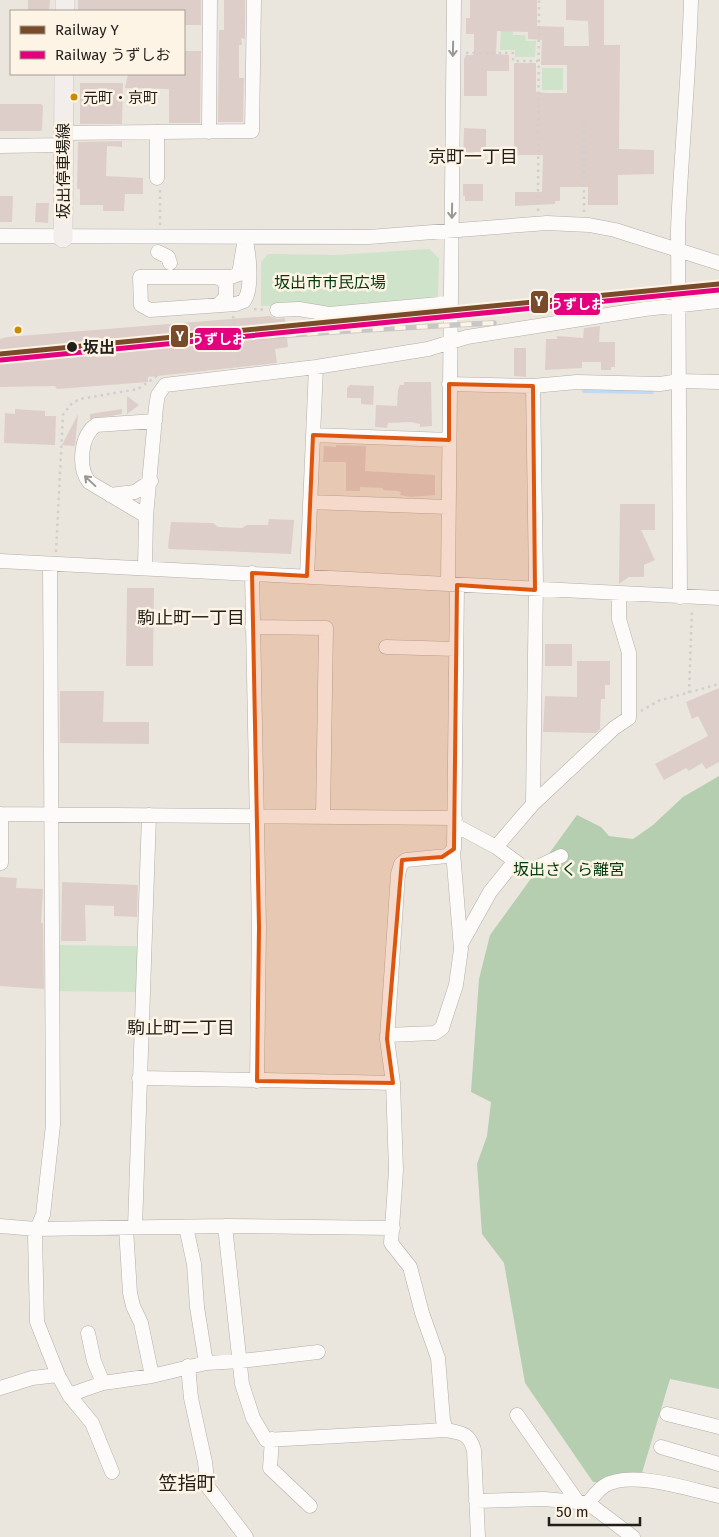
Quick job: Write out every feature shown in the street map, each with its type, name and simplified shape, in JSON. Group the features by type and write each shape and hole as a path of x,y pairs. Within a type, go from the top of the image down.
{"main road":[{"name":"坂出停車場線","path":"63,238 64,75"}],"street":[{"path":"209,132 210,0"},
{"path":"0,146 157,132 252,131 254,0"},
{"path":"387,1035 434,1033 442,1028 456,985 461,944 453,852 455,822 456,648 448,507 454,0"},
{"path":"680,597 680,169 690,59 692,0"},
{"path":"157,132 157,178"},
{"path":"0,236 63,238 369,237 538,224 589,225 615,230 719,263"},
{"path":"245,238 249,252 246,298 241,303 150,310 144,308 140,302 140,277 231,277 239,274 245,238"},
{"path":"158,252 168,257 170,263"},
{"path":"213,277 222,279 226,285 226,297 218,305"},
{"path":"144,568 146,516 151,481 155,421 158,395 165,385 316,367 428,349 477,336 679,305 719,301"},
{"path":"277,310 300,309 329,314 450,303"},
{"path":"307,576 316,367"},
{"path":"449,384 533,386 577,382 660,384 679,381 719,382"},
{"path":"533,386 535,590 534,804"},
{"path":"146,516 89,482 84,476 82,468 86,437 90,429 105,424 155,421"},
{"path":"313,435 449,440"},
{"path":"110,495 134,492 151,481"},
{"path":"310,502 448,507"},
{"path":"0,562 53,558 144,568 535,590 719,598"},
{"path":"53,558 51,815 53,1125 43,1215 36,1229 37,1322 58,1375 69,1395 92,1423 112,1472"},
{"path":"252,573 255,817 259,927 257,1081"},
{"path":"496,847 534,804 614,728 629,718 629,653 619,619 619,594"},
{"path":"252,628 326,628 323,817"},
{"path":"386,646 456,648"},
{"path":"1,863 1,814 323,817 455,822 496,847 523,867 533,870 561,856"},
{"path":"149,816 139,1078 126,1268 133,1306 142,1323 152,1376"},
{"path":"446,1430 443,1420 438,1358 422,1313 410,1267 391,1243 396,1170 393,1083 387,1035 398,874 401,864 406,860 442,857 453,852"},
{"path":"461,944 490,892 515,861"},
{"path":"139,1078 257,1081 302,1079 393,1083"},
{"path":"0,1226 36,1229 225,1226 393,1228"},
{"path":"225,1226 242,1384 253,1418 266,1440 446,1430 462,1432 471,1441 474,1450 478,1537"},
{"path":"186,1227 194,1264 197,1307 206,1362"},
{"path":"88,1332 94,1361 103,1383"},
{"path":"69,1395 103,1383 152,1376 206,1362 241,1361 318,1352"},
{"path":"188,1366 191,1398 206,1462 208,1487 246,1537"},
{"path":"0,1388 32,1378 58,1375"},
{"path":"667,1414 719,1428"},
{"path":"517,1415 583,1502 633,1537"},
{"path":"272,1439 270,1468 310,1506"},
{"path":"661,1448 719,1464"},
{"path":"476,1501 544,1499 583,1502 604,1486 617,1480 656,1482 719,1496"}],"path":[{"path":"538,224 539,0"},
{"path":"462,53 513,53 513,60 538,61"},
{"path":"584,125 584,212"},
{"path":"157,178 160,180 160,226"},
{"path":"233,312 238,366"},
{"path":"229,367 247,365"},
{"path":"53,558 63,415 72,403 80,399 138,389 154,376 163,375"},
{"path":"689,693 692,605"},
{"path":"629,718 658,701 719,684"}],"highlighted area":[{"path":"449,384 533,386 535,590 457,585 454,849 442,857 402,860 387,1039 393,1083 257,1081 259,927 252,573 307,576 313,435 449,440"}],"green space":[{"path":"501,29 513,29 513,35 525,35 526,41 536,41 535,57 515,57 515,50 500,50"},
{"path":"542,68 563,68 563,90 542,90"},
{"name":"坂出市市民広場","path":"429,249 439,258 438,299 331,309 291,305 261,306 261,262 268,254 336,255"},
{"name":"坂出さくら離宮","path":"719,776 719,1389 670,1379 639,1483 593,1482 525,1383 504,1263 482,1234 477,1164 487,1136 491,1102 471,1092 479,979 490,935 577,815 601,827 609,836 633,839 653,825 683,797"},
{"path":"55,945 138,946 138,992 54,991"}],"building":[{"path":"28,0 50,0 49,10 28,10"},
{"path":"78,0 201,0 201,25 185,25 185,10 78,10"},
{"path":"224,0 245,0 245,39 241,38 242,45 239,45 239,78 244,78 243,122 218,122 219,30 224,30"},
{"path":"470,0 537,0 537,26 564,27 564,46 589,46 588,21 566,20 566,0 604,0 604,45 620,45 619,149 654,150 654,174 618,175 618,205 588,205 588,187 560,187 560,201 555,201 555,204 515,206 515,192 542,192 543,155 514,155 514,63 536,63 536,92 547,93 567,93 567,65 541,65 542,40 528,39 528,32 497,31 496,54 509,55 509,71 487,71 487,96 464,96 464,59 466,55 474,55 474,34 466,34 466,18 470,18"},
{"path":"185,51 201,51 200,123 169,123 169,89 125,88 128,75 185,75"},
{"path":"80,83 123,83 122,124 80,124"},
{"path":"0,104 41,104 43,106 41,131 0,131"},
{"path":"464,128 486,129 486,152 474,152 474,156 463,156"},
{"path":"122,141 122,147 107,146 106,176 143,178 143,194 125,194 124,211 103,211 103,205 80,205 80,189 77,189 78,142"},
{"path":"463,184 483,184 483,201 465,201"},
{"path":"0,196 13,196 12,222 0,222"},
{"path":"36,203 49,203 48,223 35,222"},
{"path":"270,316 277,319 285,318 288,347 275,349 277,363 148,377 148,382 57,389 55,386 0,387 0,339 7,337"},
{"path":"600,326 599,342 615,342 615,367 611,367 611,370 601,370 601,362 582,362 582,368 545,370 546,339 557,339 557,336 583,338 584,328"},
{"path":"514,348 526,348 526,377 514,376"},
{"path":"404,382 431,382 432,426 420,427 420,424 411,422 388,423 387,428 375,427 376,405 397,406 398,390 400,385 404,385"},
{"path":"350,385 374,386 373,405 361,404 361,398 347,398 347,388"},
{"path":"127,396 139,405 127,414"},
{"path":"15,409 45,411 45,416 56,416 55,445 4,443 5,413 15,414"},
{"path":"122,409 122,414 90,419 90,414"},
{"path":"78,414 75,446 62,445"},
{"path":"336,445 366,446 365,471 435,475 435,495 411,497 400,495 401,492 397,491 383,490 383,488 360,487 360,491 346,491 346,462 323,462 324,446 336,447"},
{"path":"620,504 655,504 655,530 641,530 655,560 644,565 644,577 629,577 619,584"},
{"path":"269,519 294,520 291,554 169,549 168,547 171,522 213,523 218,527 242,528 247,525 268,525"},
{"path":"127,588 154,588 153,666 126,666"},
{"path":"545,644 572,644 572,666 545,666"},
{"path":"577,661 610,661 610,685 605,685 605,699 601,699 600,729 596,733 543,732 545,696 577,697"},
{"path":"719,688 719,762 706,769 702,763 689,771 686,768 664,780 655,764 708,736 698,716 692,719 686,702"},
{"path":"60,691 104,691 103,722 149,722 149,744 60,743"},
{"path":"0,877 17,878 16,888 43,889 41,923 43,923 44,989 0,986"},
{"path":"62,882 138,885 137,917 114,916 114,906 85,905 86,941 61,941"}],"waterway":[{"path":"584,391 652,392"}],"railway":[{"path":"0,361 123,348 247,338 494,323"}],"rail line":[{"name":"Y","path":"0,354 719,284"},
{"name":"うずしお","path":"1,360 719,290"}],"place":[{"name":"元町・京町","path":"74,97"},
{"name":"坂出","path":"72,347"}],"district":[{"name":"京町一丁目","path":"473,157"},
{"name":"駒止町一丁目","path":"191,618"},
{"name":"駒止町二丁目","path":"181,1028"},
{"name":"笠指町","path":"187,1483"}]}
